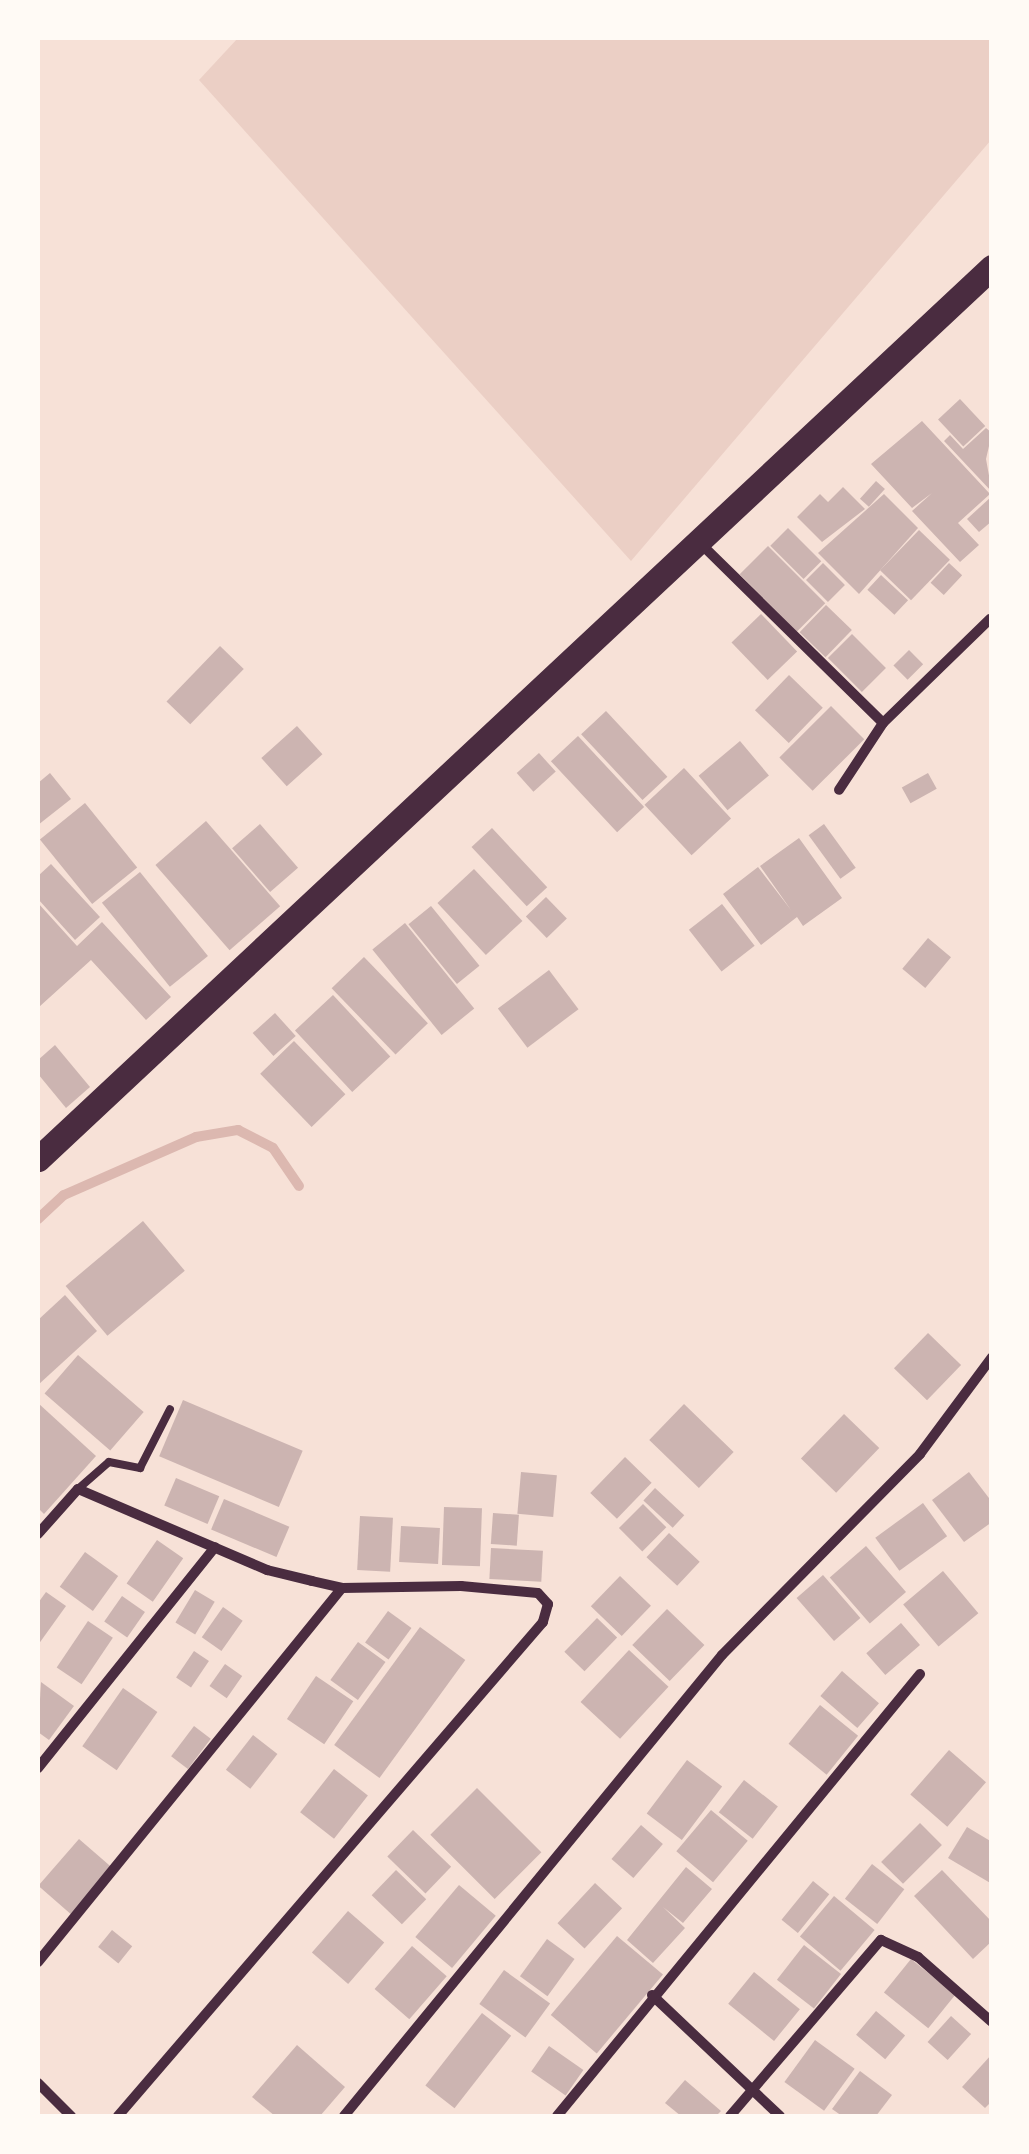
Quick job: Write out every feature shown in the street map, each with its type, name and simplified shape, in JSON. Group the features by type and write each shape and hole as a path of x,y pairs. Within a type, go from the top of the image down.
{"main road":[{"path":"38,1158 992,267"}],"street":[{"path":"698,542 883,723"},
{"path":"839,790 883,723 990,620"},
{"path":"344,2116 722,1655 920,1454 992,1357"},
{"path":"38,1534 78,1489 267,1570 342,1588 461,1586 538,1593 548,1604 543,1622 118,2116"},
{"path":"38,1768 215,1546"},
{"path":"38,1962 342,1588"},
{"path":"557,2116 652,1995 920,1674"},
{"path":"730,2116 881,1940 918,1958 992,2022"},
{"path":"652,1995 780,2116"},
{"path":"38,2083 71,2116"}],"lane":[{"path":"78,1489 109,1462 140,1468 170,1409"}],"shaded area":[{"path":"238,38 991,38 991,140 631,561 199,80"}],"building":[{"path":"960,399 985,426 963,447 938,419"},
{"path":"922,421 990,494 958,523 979,545 960,562 912,511 932,493 912,508 871,464"},
{"path":"986,428 992,433 986,459 992,492 944,441 950,435 963,449"},
{"path":"876,481 885,489 869,507 860,499"},
{"path":"843,487 865,509 822,542 797,517 820,494 828,502"},
{"path":"884,494 918,528 859,594 818,553"},
{"path":"992,496 992,521 979,532 967,519"},
{"path":"788,528 821,561 804,579 770,546"},
{"path":"919,530 950,560 911,600 880,570"},
{"path":"768,546 825,603 797,632 740,574"},
{"path":"823,563 845,585 828,602 806,580"},
{"path":"949,563 962,575 944,595 931,583"},
{"path":"881,575 908,600 894,615 867,590"},
{"path":"826,605 852,630 825,657 800,632"},
{"path":"761,614 797,651 768,680 732,642"},
{"path":"852,634 886,668 862,692 828,658"},
{"path":"220,646 244,669 190,724 167,701"},
{"path":"909,650 923,664 908,680 893,666"},
{"path":"789,675 823,708 789,743 755,710"},
{"path":"831,706 864,739 813,791 779,758"},
{"path":"606,711 667,777 643,800 581,734"},
{"path":"297,726 322,754 287,786 261,758"},
{"path":"578,736 644,807 617,832 551,761"},
{"path":"740,741 769,775 728,810 699,776"},
{"path":"539,753 556,772 533,792 517,773"},
{"path":"684,768 731,818 692,855 645,805"},
{"path":"50,773 71,799 38,825 38,783"},
{"path":"928,773 937,789 910,803 902,788"},
{"path":"85,803 137,868 92,904 40,840"},
{"path":"206,821 280,906 230,950 155,865"},
{"path":"260,824 298,868 270,892 232,848"},
{"path":"824,824 856,868 840,879 809,835"},
{"path":"492,828 547,887 527,906 472,847"},
{"path":"799,838 842,898 803,926 797,917 761,945 723,894 758,867 791,910 760,866"},
{"path":"51,864 100,917 75,940 38,899 38,876"},
{"path":"474,869 522,921 486,955 437,903"},
{"path":"140,872 208,956 170,987 102,903"},
{"path":"546,897 567,919 547,938 526,916"},
{"path":"38,903 77,946 102,922 171,997 146,1020 91,960 39,1007"},
{"path":"722,904 755,946 722,972 689,930"},
{"path":"431,906 479,966 457,984 408,924"},
{"path":"405,923 474,1008 442,1035 372,949"},
{"path":"928,938 951,957 925,988 902,969"},
{"path":"364,957 428,1023 396,1054 332,988"},
{"path":"549,970 578,1009 527,1048 498,1009"},
{"path":"333,995 390,1056 352,1092 295,1030"},
{"path":"275,1013 296,1036 273,1056 253,1033"},
{"path":"294,1041 345,1094 312,1127 260,1074"},
{"path":"55,1045 90,1087 66,1108 38,1074 38,1060"},
{"path":"143,1221 185,1271 107,1336 66,1286"},
{"path":"65,1295 97,1331 38,1385 38,1320"},
{"path":"928,1333 961,1365 927,1400 894,1368"},
{"path":"78,1355 144,1412 110,1451 45,1393"},
{"path":"183,1400 303,1451 279,1507 159,1456"},
{"path":"38,1403 96,1456 44,1514 38,1508"},
{"path":"684,1404 734,1452 699,1488 649,1440"},
{"path":"844,1414 879,1448 836,1493 801,1459"},
{"path":"625,1457 652,1483 617,1519 590,1493"},
{"path":"521,1472 557,1475 553,1517 517,1514"},
{"path":"969,1472 992,1502 992,1522 964,1542 932,1500"},
{"path":"176,1478 219,1496 208,1524 164,1506"},
{"path":"655,1488 684,1515 673,1528 643,1500"},
{"path":"224,1499 289,1527 276,1557 211,1529"},
{"path":"923,1503 947,1536 899,1571 875,1538"},
{"path":"643,1504 666,1527 642,1551 619,1528"},
{"path":"444,1507 482,1508 480,1566 442,1565"},
{"path":"493,1513 519,1515 517,1546 491,1544"},
{"path":"360,1516 393,1518 390,1572 357,1570"},
{"path":"401,1526 440,1528 438,1564 399,1562"},
{"path":"669,1533 700,1562 677,1586 646,1557"},
{"path":"157,1540 183,1558 153,1602 127,1583"},
{"path":"866,1546 906,1592 870,1624 830,1577"},
{"path":"491,1548 543,1551 541,1582 489,1579"},
{"path":"85,1552 118,1576 93,1611 60,1587"},
{"path":"943,1571 978,1613 939,1647 903,1604"},
{"path":"823,1575 860,1618 834,1641 797,1598"},
{"path":"620,1576 651,1606 622,1636 591,1606"},
{"path":"195,1590 215,1602 195,1634 175,1623"},
{"path":"46,1592 66,1606 38,1645 38,1603"},
{"path":"122,1596 145,1612 127,1637 104,1621"},
{"path":"223,1607 243,1621 221,1651 202,1637"},
{"path":"667,1609 704,1645 670,1681 632,1645"},
{"path":"388,1611 411,1628 389,1660 365,1643"},
{"path":"597,1618 617,1637 584,1671 564,1652"},
{"path":"88,1621 113,1638 82,1684 57,1667"},
{"path":"901,1623 920,1645 885,1675 866,1653"},
{"path":"420,1627 465,1660 379,1778 334,1745"},
{"path":"358,1642 386,1662 358,1700 330,1680"},
{"path":"629,1650 668,1687 620,1739 581,1702"},
{"path":"194,1651 209,1661 191,1688 176,1678"},
{"path":"225,1664 242,1676 227,1698 210,1686"},
{"path":"842,1671 879,1703 857,1728 820,1696"},
{"path":"316,1676 353,1701 324,1744 287,1719"},
{"path":"41,1682 74,1706 49,1740 38,1732"},
{"path":"123,1688 157,1712 117,1770 82,1746"},
{"path":"820,1705 858,1736 827,1775 789,1744"},
{"path":"194,1726 211,1739 188,1769 171,1756"},
{"path":"253,1735 277,1754 250,1789 226,1770"},
{"path":"949,1750 986,1782 947,1827 910,1795"},
{"path":"687,1760 722,1786 682,1840 647,1814"},
{"path":"334,1769 368,1795 334,1839 300,1812"},
{"path":"744,1780 778,1806 753,1839 719,1812"},
{"path":"477,1788 541,1852 495,1899 430,1835"},
{"path":"711,1810 748,1841 713,1882 676,1851"},
{"path":"920,1823 942,1845 903,1884 881,1862"},
{"path":"641,1825 663,1844 633,1878 611,1859"},
{"path":"967,1827 992,1842 992,1884 948,1858"},
{"path":"413,1830 451,1867 425,1893 387,1857"},
{"path":"79,1839 112,1868 72,1915 38,1886"},
{"path":"872,1864 904,1889 877,1924 845,1899"},
{"path":"686,1867 712,1889 683,1923 663,1907 685,1928 653,1963 627,1940"},
{"path":"396,1870 426,1899 402,1924 372,1895"},
{"path":"942,1870 992,1922 992,1941 973,1959 914,1896"},
{"path":"813,1881 829,1894 798,1933 782,1920"},
{"path":"595,1883 622,1908 585,1948 557,1923"},
{"path":"459,1885 496,1916 452,1968 415,1937"},
{"path":"834,1896 875,1930 841,1971 800,1937"},
{"path":"348,1911 384,1942 348,1984 312,1953"},
{"path":"112,1930 132,1946 118,1963 98,1947"},
{"path":"617,1936 663,1975 597,2053 551,2015"},
{"path":"547,1939 575,1959 547,1996 520,1976"},
{"path":"804,1945 841,1974 814,2009 777,1980"},
{"path":"412,1946 447,1976 409,2019 375,1989"},
{"path":"911,1959 955,1995 928,2028 884,1992"},
{"path":"504,1970 550,2004 525,2037 479,2004"},
{"path":"754,1972 800,2009 774,2041 728,2004"},
{"path":"876,2011 905,2035 885,2059 856,2035"},
{"path":"482,2013 511,2036 455,2108 425,2085"},
{"path":"951,2016 971,2034 948,2060 928,2042"},
{"path":"815,2040 855,2069 824,2111 784,2082"},
{"path":"297,2045 345,2087 320,2116 275,2116 252,2097"},
{"path":"549,2046 583,2070 566,2095 531,2071"},
{"path":"992,2054 992,2101 985,2108 962,2087"},
{"path":"860,2071 892,2095 876,2116 842,2116 832,2109"},
{"path":"685,2080 721,2111 716,2116 681,2116 665,2103"}],"waterway":[{"path":"38,1219 64,1195 196,1137 238,1130 273,1148 299,1186"}]}
